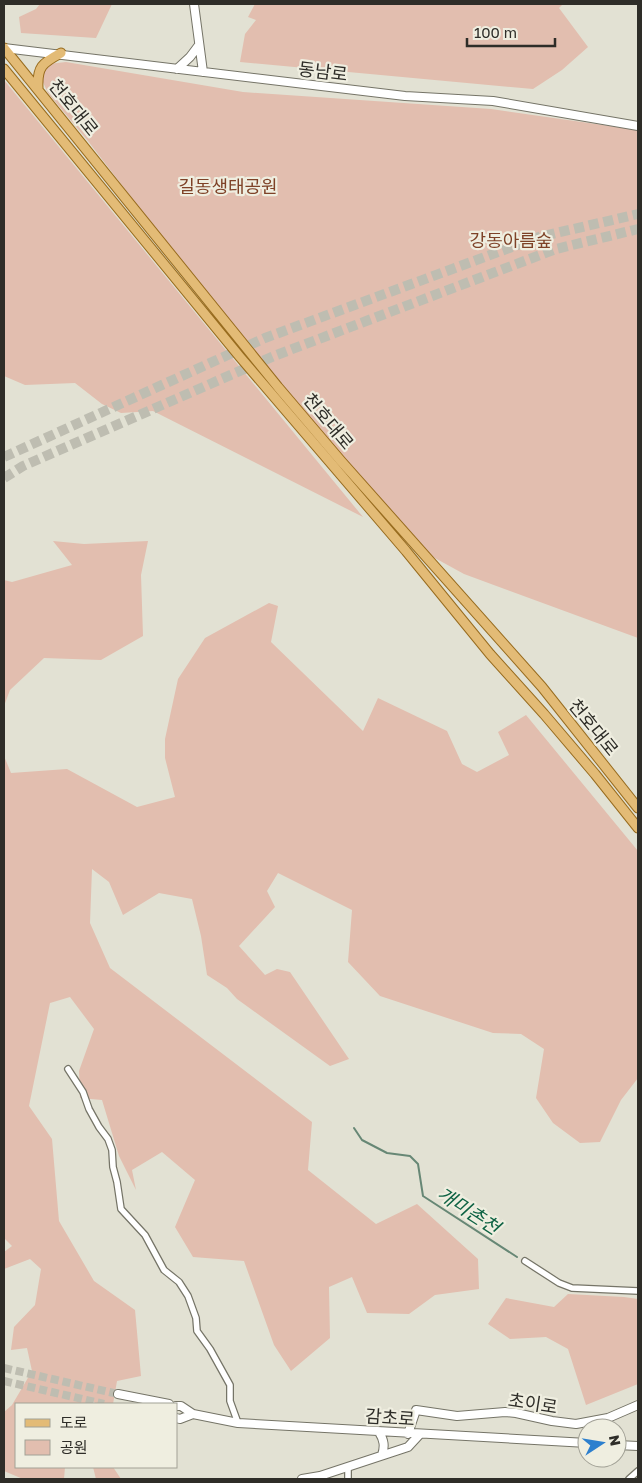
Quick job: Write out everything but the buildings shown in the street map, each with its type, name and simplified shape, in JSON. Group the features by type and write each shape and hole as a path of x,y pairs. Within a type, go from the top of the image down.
{"main road":[{"path":"194,4 203,72"},
{"path":"177,69 199,45"},
{"name":"동남로","path":"4,48 61,53 404,96 493,101 638,126"},
{"name":"천호대로","path":"4,48 278,387 341,461 542,687 638,808"},
{"path":"38,89 40,68 46,61 61,53"},
{"name":"천호대로","path":"4,69 234,350 406,551 490,654 570,744 638,828"},
{"path":"118,1394 164,1403"},
{"name":"초이로","path":"408,1434 416,1410 457,1416 511,1413 576,1424 608,1418 638,1405"},
{"name":"감초로","path":"178,1406 192,1414 238,1423 577,1442"},
{"name":"감초로","path":"178,1418 192,1414"},
{"path":"379,1432 383,1438 384,1445 382,1455"},
{"path":"302,1479 320,1476 408,1447 420,1434"}],"street":[{"path":"68,1069 83,1092 89,1109 99,1127 108,1139 118,1182 121,1209 145,1236 158,1256 164,1270 179,1282 188,1296 196,1318 197,1331 210,1349 230,1385 230,1400 238,1423"},
{"path":"525,1261 559,1283 572,1288 638,1291"},
{"path":"348,1467 348,1479"},
{"path":"630,1479 638,1471"}],"green space":[{"path":"40,4 112,4 96,38 21,33 19,17 36,9"},
{"path":"255,4 563,4 559,8 588,47 562,70 533,89 240,62 245,34 256,20 248,17"},
{"name":"강동아름숲","path":"66,62 243,92 491,109 638,130 638,638 464,574 413,546 250,352 88,141 48,93 41,78 42,71 48,64"},
{"path":"4,80 363,517 153,411 121,413 102,404 75,383 25,385 4,376"},
{"path":"53,541 84,544 148,541 141,575 143,636 101,660 44,658 10,690 4,706 4,580 12,582 72,565"},
{"path":"269,603 278,606 271,642 363,731 378,698 447,731 462,764 477,772 509,755 498,732 526,715 638,851 638,1078 621,1100 600,1142 580,1143 553,1123 536,1098 544,1049 521,1034 493,1033 380,996 348,962 352,910 278,873 267,891 275,907 239,946 265,975 277,969 290,972 349,1059 330,1066 207,975 201,936 192,899 159,893 123,915 109,882 92,869 90,923 110,968 312,1122 308,1170 376,1224 417,1204 478,1259 479,1289 435,1295 409,1314 367,1313 352,1277 329,1287 330,1338 291,1371 274,1345 244,1261 193,1257 175,1227 195,1180 162,1152 132,1170 136,1190 119,1156 102,1100 80,1098 79,1071 94,1029 70,997 50,1003 29,1106 52,1139 59,1221 94,1281 135,1310 141,1376 117,1381 113,1403 95,1403 90,1398 85,1403 15,1403 15,1468 65,1468 64,1479 23,1479 4,1471 4,1412 12,1405 32,1371 27,1348 11,1350 14,1327 35,1305 41,1269 30,1259 4,1269 4,1252 12,1246 4,1238 4,756 11,773 67,769 137,807 175,797 165,758 165,739 178,679 205,638"},
{"path":"568,1294 638,1299 638,1384 586,1405 568,1349 546,1337 510,1339 488,1324 506,1298 554,1307"},
{"path":"93,1468 114,1468 121,1479 96,1479"}],"waterway":[{"name":"개미촌천","path":"354,1128 362,1140 387,1153 410,1156 418,1164 423,1196 517,1257"}],"tunnel":[{"path":"4,457 265,338 539,237 638,214"},
{"path":"4,478 23,466 274,356 556,249 638,229"},
{"path":"4,1368 118,1394"},
{"path":"4,1381 100,1403"}],"park label":[{"name":"길동생태공원","path":"228,186"}]}
